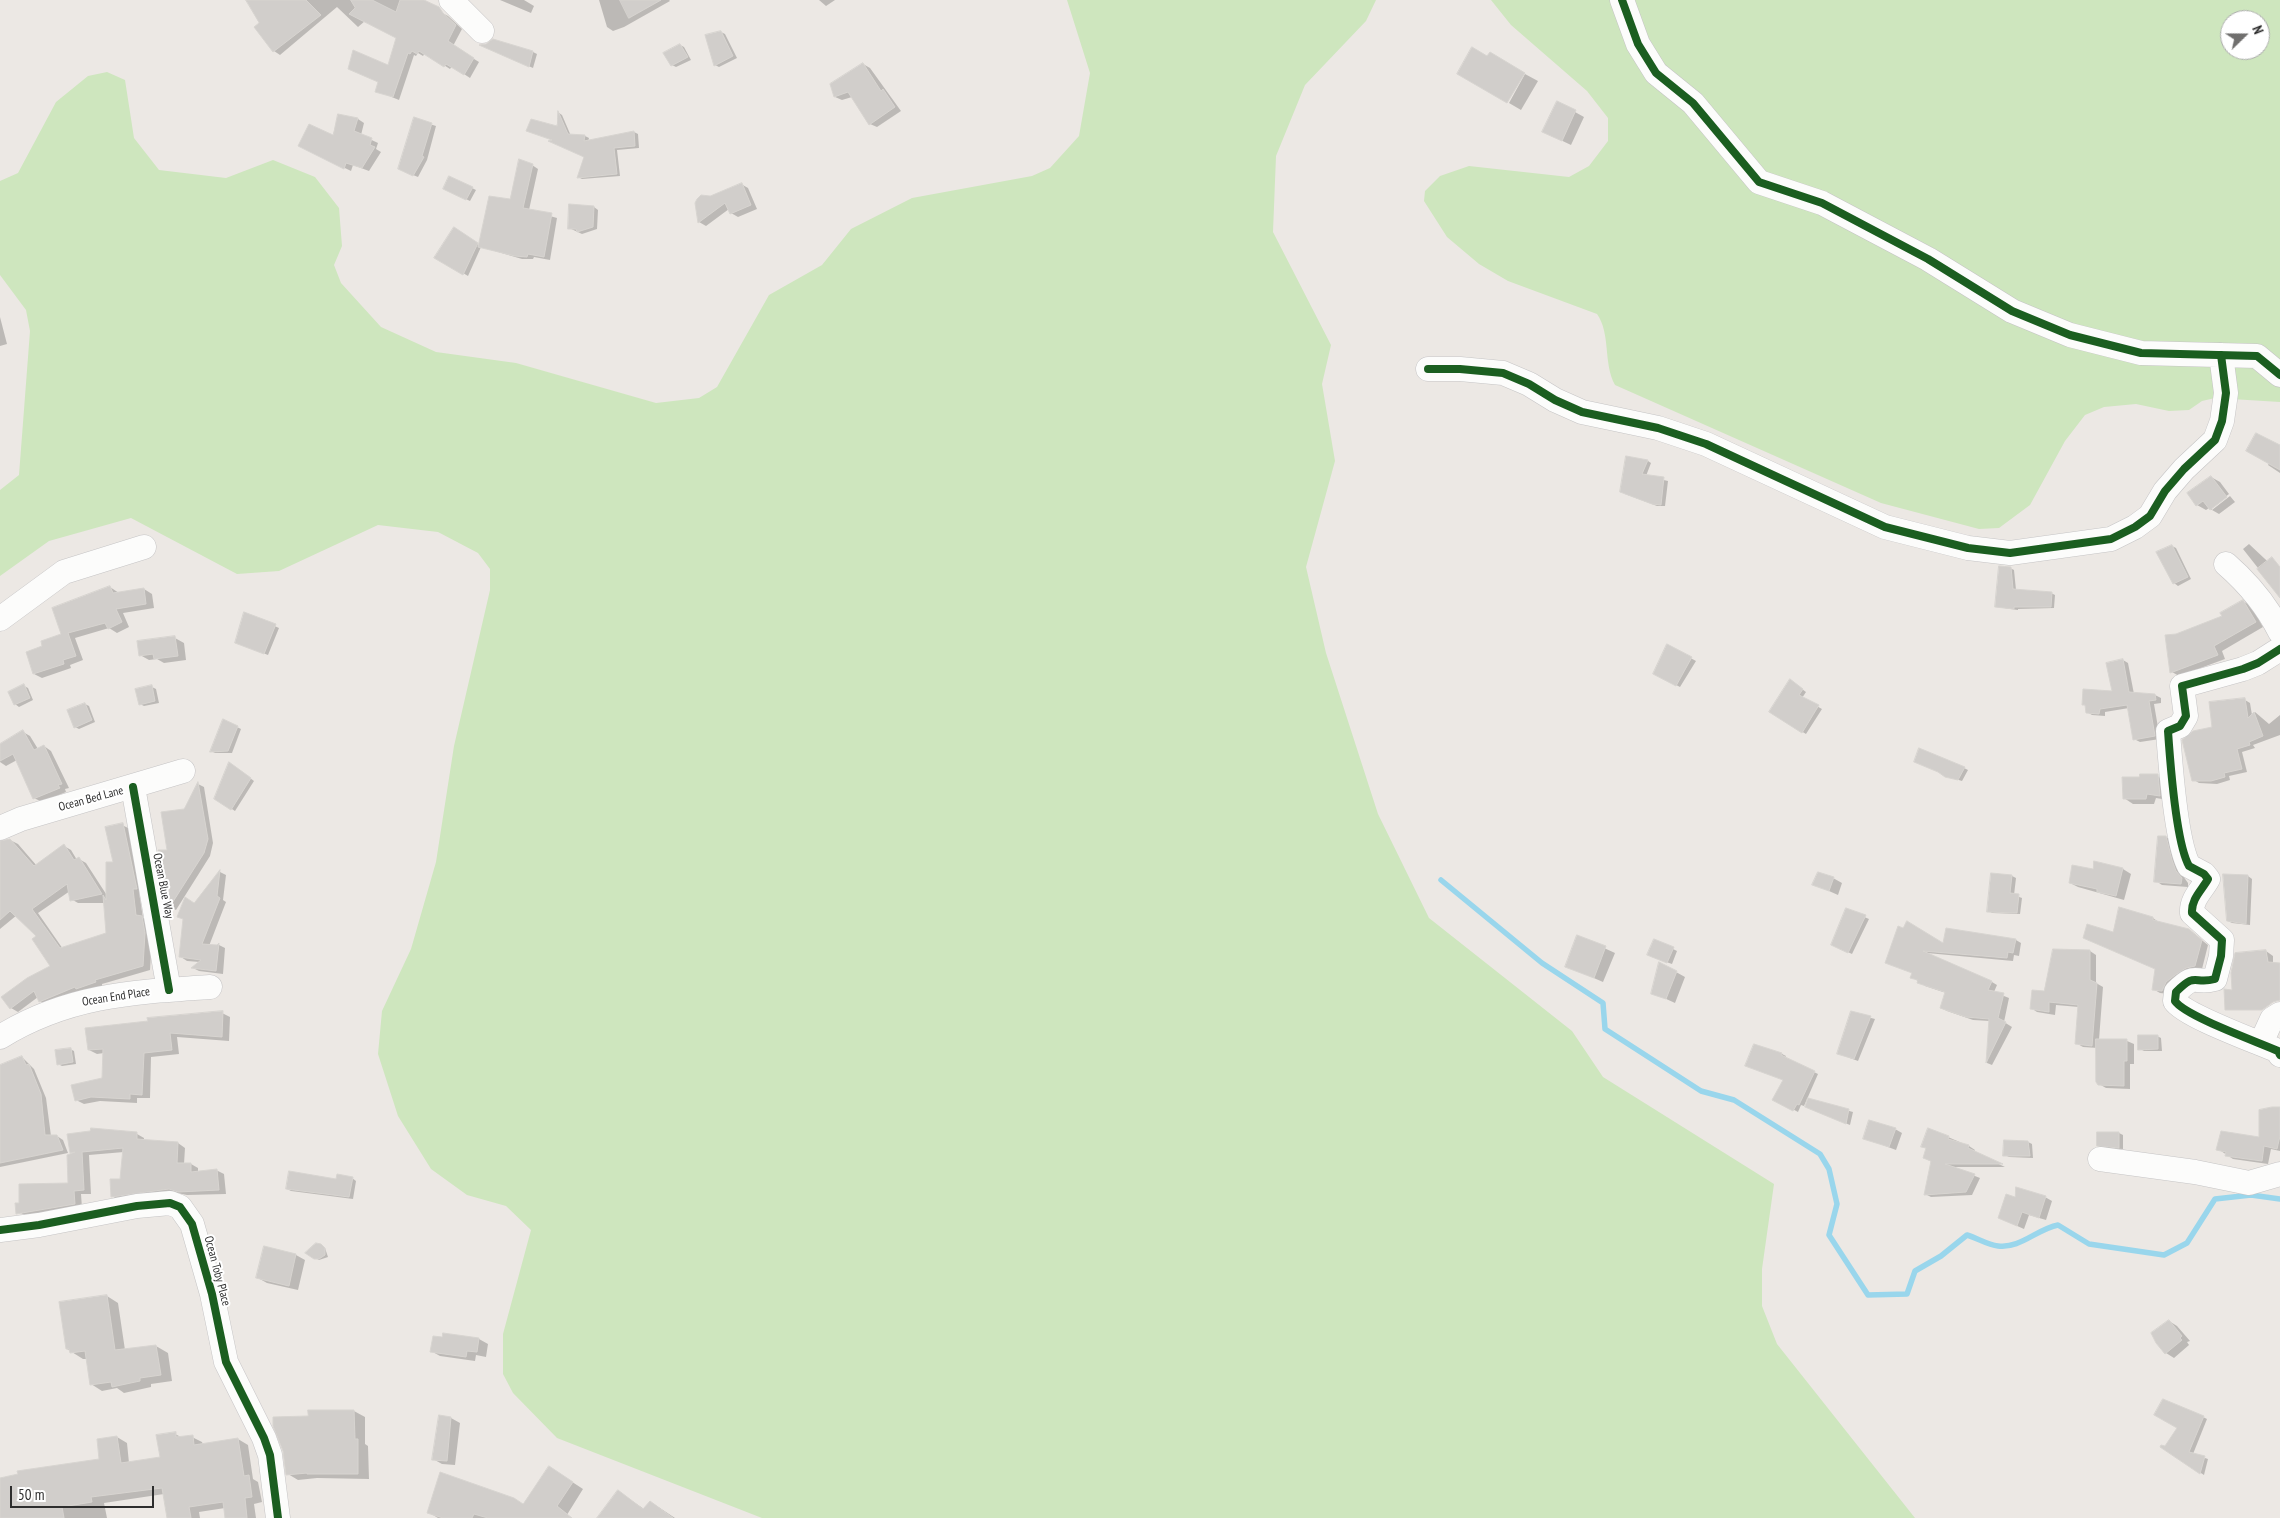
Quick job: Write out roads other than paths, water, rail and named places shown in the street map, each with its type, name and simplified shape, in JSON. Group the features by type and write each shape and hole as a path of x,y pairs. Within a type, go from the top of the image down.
{"street":[{"path":"451,0 482,31"},
{"path":"1622,0 1638,44 1656,73 1693,103 1759,182 1822,203 1928,259 2012,311 2070,335 2141,353 2257,356 2280,375"},
{"path":"1428,369 1460,369 1503,373 1529,384 1554,400 1582,412 1658,428 1706,444 1885,528 1968,548 2010,553 2111,539 2135,527 2150,516 2165,491 2184,469 2215,440 2222,421 2226,393 2221,355"},
{"path":"0,619 64,572 144,547"},
{"path":"2226,564 2248,584 2265,604 2280,632"},
{"path":"2280,649 2258,663 2243,669 2182,686 2186,716 2180,726 2168,731 2174,789 2184,854 2189,866 2204,874 2208,879 2194,900 2192,912 2222,940 2221,956 2214,979 2186,981 2176,992 2175,1001 2179,1006 2204,1019 2270,1049 2272,1019 2280,1014"},
{"name":"Ocean Bed Lane","path":"0,828 21,819 183,771"},
{"name":"Ocean Blue Way","path":"133,787 169,990"},
{"name":"Ocean End Place","path":"0,1038 46,1012 96,998 210,987"},
{"path":"2100,1159 2195,1172 2248,1183 2280,1174"},
{"name":"Ocean Toby Place","path":"0,1230 39,1225 137,1206 170,1203 180,1207 192,1224 212,1294 226,1362 264,1438 270,1455 278,1518"}],"waterway":[{"path":"1441,880 1542,963 1603,1003 1605,1029 1701,1091 1734,1100 1820,1154 1829,1169 1837,1204 1829,1235 1868,1295 1907,1294 1915,1271 1941,1256 1967,1235 1990,1244 2006,1246 2014,1245 2043,1230 2058,1225 2089,1244 2164,1255 2187,1243 2215,1199 2251,1195 2280,1199"}]}
